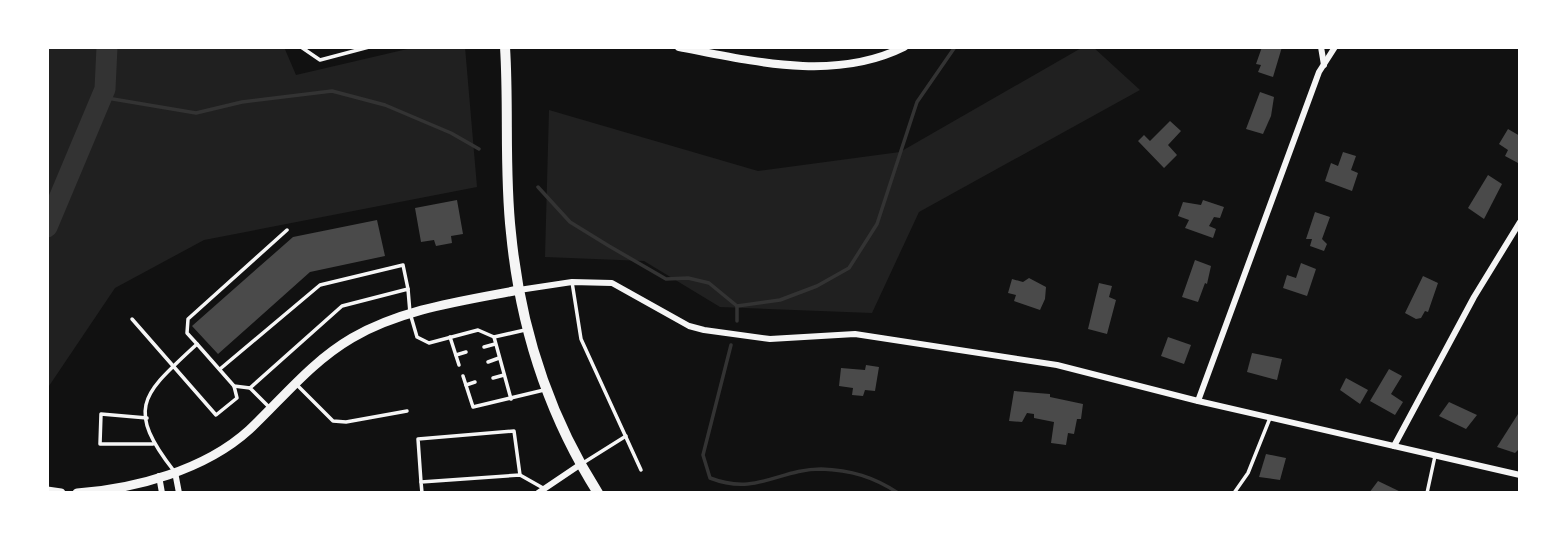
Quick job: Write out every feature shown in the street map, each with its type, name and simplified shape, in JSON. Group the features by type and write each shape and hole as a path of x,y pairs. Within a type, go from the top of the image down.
{"main road":[{"path":"505,47 509,213 527,330 546,390 581,464 598,493"},
{"path":"77,493 111,491 175,472 230,444 295,383 354,337 410,313 519,290"},
{"path":"47,491 61,493"}],"street":[{"path":"679,47 727,51 825,66 874,59 904,47"},
{"path":"1321,47 1324,65"},
{"path":"1198,401 1324,65 1335,47"},
{"path":"1394,446 1474,297 1520,222"},
{"path":"519,290 593,280 619,285 679,321 704,330 770,339 855,334 1057,365 1198,401 1520,475"},
{"path":"541,490 581,464"},
{"path":"175,472 179,493"},
{"path":"159,476 162,493"}],"lane":[{"path":"301,47 320,60 369,47"},
{"path":"132,319 216,415 237,398 234,386 187,333 188,318 287,230"},
{"path":"220,369 320,285 403,265 410,313 417,337 429,342 478,330 494,337 527,330"},
{"path":"572,282 582,339 641,470"},
{"path":"250,388 342,306 408,289"},
{"path":"450,337 459,365"},
{"path":"494,337 511,398"},
{"path":"175,472 153,444 146,402 151,387 197,344"},
{"path":"484,347 495,344"},
{"path":"456,355 466,352"},
{"path":"488,362 500,358"},
{"path":"493,378 505,375"},
{"path":"463,376 472,407 546,390"},
{"path":"466,385 475,382"},
{"path":"295,383 333,421 346,422 407,411"},
{"path":"234,386 250,388 270,408"},
{"path":"147,418 101,414 100,444 153,444"},
{"path":"1234,493 1248,473 1270,418"},
{"path":"422,493 418,439 514,431 520,474"},
{"path":"581,464 626,436"},
{"path":"1427,493 1435,456"},
{"path":"421,482 520,474 541,490"}],"shaded area":[{"path":"47,47 284,47 296,75 416,47 465,47 477,187 204,240 115,288 47,389"},
{"path":"1083,47 1093,47 1140,90 919,212 872,313 720,307 644,261 545,257 549,110 758,171 900,152"}],"building":[{"path":"1262,47 1282,47 1273,77 1258,72 1261,65 1256,64"},
{"path":"1260,92 1274,97 1271,116 1263,134 1246,129"},
{"path":"1170,121 1181,131 1168,145 1177,155 1164,168 1138,141 1144,135 1150,141"},
{"path":"1508,129 1520,136 1518,163 1505,156 1508,150 1499,144"},
{"path":"1343,152 1356,156 1351,170 1358,173 1352,191 1325,181 1331,163 1338,166"},
{"path":"1488,175 1502,184 1484,219 1468,208"},
{"path":"457,200 463,234 451,236 452,243 436,246 434,240 421,242 415,208"},
{"path":"1203,200 1224,207 1220,218 1214,217 1209,226 1216,229 1213,238 1185,228 1189,220 1178,216 1183,202 1201,205"},
{"path":"1315,212 1330,217 1322,239 1327,244 1324,251 1310,246 1312,239 1306,239"},
{"path":"377,220 385,256 310,272 218,354 192,326 293,237"},
{"path":"1195,260 1211,266 1207,284 1205,283 1198,302 1182,297"},
{"path":"1301,263 1316,269 1307,296 1283,288 1287,275 1296,278"},
{"path":"1423,276 1438,283 1428,312 1425,311 1421,318 1416,319 1405,313"},
{"path":"1029,278 1046,287 1040,310 1014,301 1016,295 1008,293 1012,279 1023,282"},
{"path":"1099,283 1112,286 1109,297 1116,300 1107,334 1088,329"},
{"path":"1168,337 1191,345 1184,364 1161,356"},
{"path":"1252,353 1282,359 1277,380 1247,372"},
{"path":"866,365 879,367 875,391 865,390 863,396 852,395 853,388 839,386 841,368 865,370"},
{"path":"1389,369 1402,376 1391,394 1403,402 1395,415 1370,401"},
{"path":"1346,378 1368,390 1360,404 1340,390"},
{"path":"1014,391 1050,394 1050,397 1083,404 1081,419 1077,419 1074,434 1068,433 1066,445 1051,443 1054,422 1034,418 1034,414 1027,413 1022,422 1009,421"},
{"path":"1449,402 1477,415 1466,429 1439,416"},
{"path":"1518,414 1520,448 1515,453 1497,447"},
{"path":"1266,454 1286,458 1280,480 1259,477"},
{"path":"1378,481 1403,493 1369,493"}],"waterway":[{"path":"47,227 105,89 107,47"},
{"path":"737,306 780,300 817,286 849,268 877,224 917,102 955,47"},
{"path":"1112,47 1146,47"},
{"path":"101,97 196,113 242,102 332,91 385,105 451,133 479,149"},
{"path":"538,187 570,222 666,279 688,278 709,283 737,306 737,321"},
{"path":"731,345 703,455 710,478 727,483 755,483 806,470 821,469 852,473 898,493"}]}
